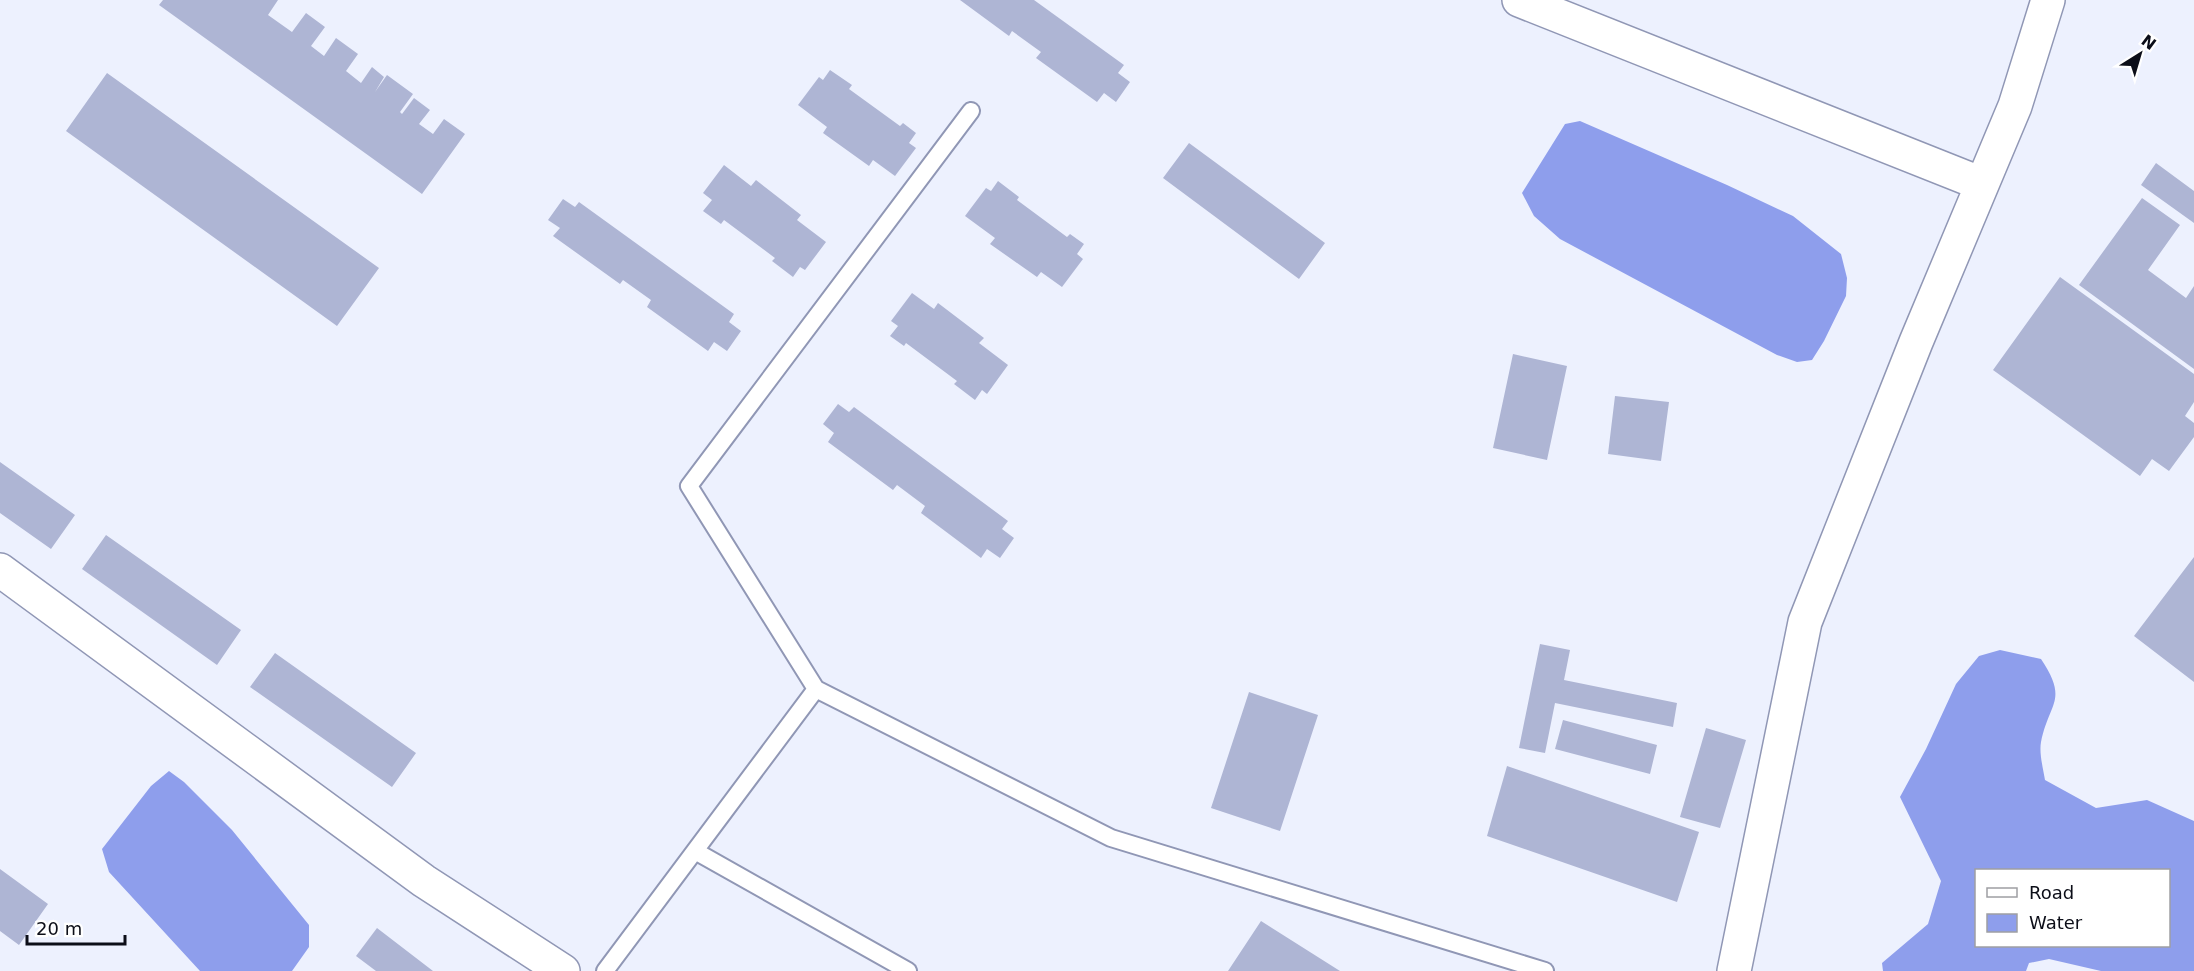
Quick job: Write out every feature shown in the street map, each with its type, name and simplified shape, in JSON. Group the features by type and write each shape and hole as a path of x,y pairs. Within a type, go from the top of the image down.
{"street":[{"path":"1519,0 1982,184"},
{"path":"1734,971 1805,622 1916,342 2015,106 2048,0"},
{"path":"0,570 424,881 563,971"}],"lane":[{"path":"971,111 689,486 816,689 1111,838 1545,971"},
{"path":"605,971 816,689"},
{"path":"694,851 908,971"}],"water":[{"path":"1580,121 1793,216 1841,254 1847,278 1846,296 1812,360 1797,362 1777,355 1560,239 1534,216 1522,193 1565,124"},
{"path":"2000,650 2041,659 2054,684 2055,693 2041,742 2045,780 2096,808 2147,800 2194,821 2194,971 2101,971 2049,959 2029,963 2026,971 1883,971 1882,963 1928,924 1941,881 1900,797 1926,749 1956,684 1979,656"},
{"path":"169,771 184,782 232,830 309,925 309,947 292,971 200,971 109,872 102,849 151,786"}],"building":[{"path":"163,0 278,0 268,15 292,32 306,13 325,27 311,46 324,56 336,38 358,54 346,71 361,83 372,67 384,77 375,92 387,75 413,94 400,112 402,114 414,98 430,110 419,124 433,134 444,119 465,134 422,194 159,5"},
{"path":"960,0 1034,0 1124,65 1118,73 1130,82 1116,102 1104,93 1097,102 1036,58 1041,52 1012,31 1009,36"},
{"path":"830,70 852,85 849,89 900,126 903,123 916,133 909,143 916,148 895,176 873,160 869,166 823,133 827,127 798,105 819,77 823,80"},
{"path":"107,73 379,268 337,326 66,131"},
{"path":"1189,143 1325,243 1299,279 1163,178"},
{"path":"2156,163 2194,191 2194,223 2141,185"},
{"path":"724,165 751,186 756,180 801,215 797,220 826,242 805,270 800,267 793,277 772,261 775,258 724,220 721,224 703,211 712,200 703,193"},
{"path":"998,181 1019,197 1017,200 1067,237 1070,234 1084,244 1077,254 1083,259 1062,287 1041,272 1037,277 990,244 995,238 965,216 986,188 991,191"},
{"path":"2142,198 2180,225 2148,270 2186,298 2194,286 2194,369 2079,285"},
{"path":"563,199 575,207 579,202 734,314 729,322 741,331 727,351 714,342 708,351 647,307 651,300 623,280 620,284 553,236 560,228 548,220"},
{"path":"2060,277 2194,374 2194,402 2185,416 2194,423 2194,437 2169,471 2152,459 2140,476 1993,370"},
{"path":"912,293 934,309 938,303 984,338 979,343 1008,365 987,394 982,390 975,400 954,384 957,381 906,343 904,346 890,336 898,326 891,321"},
{"path":"1513,354 1567,366 1547,460 1493,448"},
{"path":"1615,396 1669,402 1661,461 1608,454"},
{"path":"838,404 849,412 854,407 1008,521 1002,529 1014,538 1000,558 987,549 981,558 921,513 925,506 897,485 893,490 828,442 834,433 823,424"},
{"path":"0,462 75,515 51,549 0,513"},
{"path":"106,535 241,630 217,665 82,569"},
{"path":"2194,557 2194,682 2134,636"},
{"path":"1540,644 1570,650 1564,680 1677,703 1673,727 1555,703 1545,753 1519,748"},
{"path":"275,653 416,753 392,787 250,687"},
{"path":"1249,692 1318,715 1280,831 1211,808"},
{"path":"1563,720 1657,745 1650,774 1555,749"},
{"path":"1706,728 1746,740 1720,828 1680,817"},
{"path":"1507,766 1699,832 1677,902 1487,836"},
{"path":"0,869 48,904 19,945 0,931"},
{"path":"1261,921 1340,971 1228,971"},
{"path":"377,928 433,971 376,971 356,956"}]}
